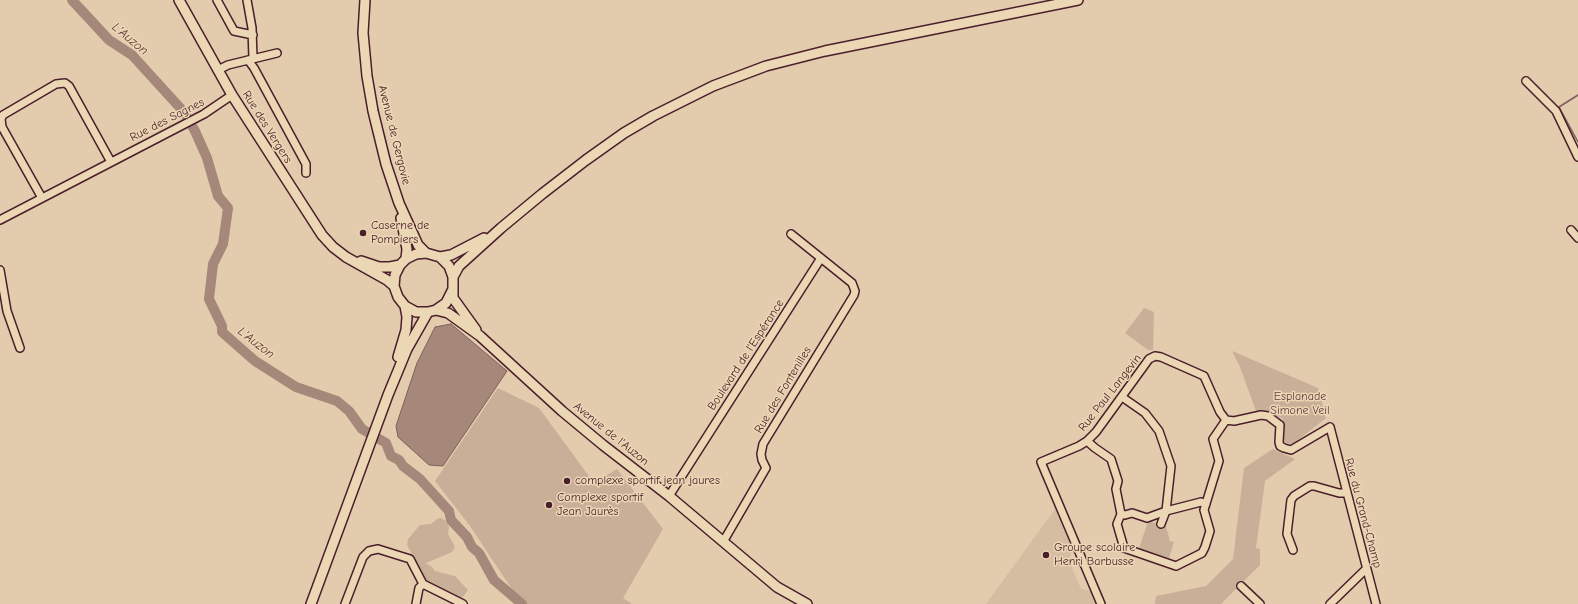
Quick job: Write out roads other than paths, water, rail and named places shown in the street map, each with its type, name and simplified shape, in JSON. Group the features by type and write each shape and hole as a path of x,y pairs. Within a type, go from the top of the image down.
{"main road":[{"name":"Rue des Vergers","path":"179,0 232,95 310,219 333,248 346,257"},
{"name":"Avenue de Gergovie","path":"365,0 363,33 372,104 386,164 399,203 418,245 426,253"},
{"path":"453,277 459,266 501,228 573,169 624,133 679,102 714,86 766,66 825,51 1078,0"},
{"name":"Avenue de Gergovie","path":"399,203 407,249 403,262"},
{"path":"346,257 379,267 390,267 403,262 416,254 426,253 440,257 451,255 476,243 501,228"},
{"path":"346,257 387,280 394,286"},
{"path":"440,257 448,266 453,277 453,298 480,336"},
{"path":"403,262 395,275 394,286 398,297 405,306 416,312 432,311 448,313 480,336"},
{"path":"311,604 388,395 407,349 432,311 446,302 453,289"},
{"path":"388,395 406,330 407,317 405,306"},
{"name":"Avenue de l'Auzon","path":"480,336 562,411 603,445 669,496 777,587 807,604"}],"street":[{"path":"217,0 234,31 252,35"},
{"path":"247,0 252,35 250,60 306,164 306,173"},
{"path":"218,70 228,65 277,53"},
{"path":"1526,81 1556,111 1578,157"},
{"path":"42,198 2,127 1,119 3,115 56,84 65,84 69,86 111,162"},
{"name":"Rue des Sagnes","path":"0,220 215,108 225,98 232,95"},
{"path":"1571,230 1578,238"},
{"path":"791,234 821,258"},
{"name":"Rue des Fontenilles","path":"723,542 766,468 761,454 763,444 854,295 854,286 852,283 821,258"},
{"name":"Boulevard de l'Espérance","path":"669,496 821,258"},
{"path":"0,270 7,311 20,348"},
{"name":"Rue Paul Langevin","path":"1101,604 1041,462 1088,441 1149,359 1155,356 1161,357 1204,376 1226,420"},
{"path":"1122,397 1145,413 1159,431 1171,466 1166,511 1161,524"},
{"name":"Rue du Grand-Champ","path":"1226,420 1234,421 1262,415 1268,416 1280,425 1280,446 1291,450 1330,427 1376,604"},
{"path":"1088,441 1095,448 1112,459 1118,481 1116,490 1122,514 1117,524 1124,548 1176,566 1202,553 1210,530 1204,510 1219,461 1213,439 1226,420"},
{"path":"1293,550 1287,534 1292,500 1294,496 1310,486 1339,493 1346,493"},
{"path":"1122,514 1125,515 1132,513 1148,518 1166,511 1201,502 1206,504"},
{"path":"345,604 363,557 366,553 378,549 410,559 423,584 463,604"},
{"path":"1330,604 1366,569"},
{"path":"416,604 419,588 423,584"},
{"path":"1241,586 1260,604"}],"waterway":[{"name":"L'Auzon","path":"72,0 109,40 132,55 183,111 195,131 207,158 218,196 228,208 223,244 213,264 209,299 222,326 222,332 255,361 296,387 337,401 349,411 362,429 386,443 391,456 399,460 403,466 420,479 449,511 451,520 467,537 472,547 479,553 494,580 522,604"},
{"path":"1578,95 1559,107 1578,142"}],"place":[{"name":"Caserne de Pompiers","path":"363,233"},
{"name":"complexe sportif jean jaures","path":"567,481"},
{"name":"Complexe sportif Jean Jaurès","path":"549,505"},
{"name":"Groupe scolaire Henri Barbusse","path":"1046,555"}],"park label":[{"name":"Esplanade Simone Veil","path":"1300,404"}]}
